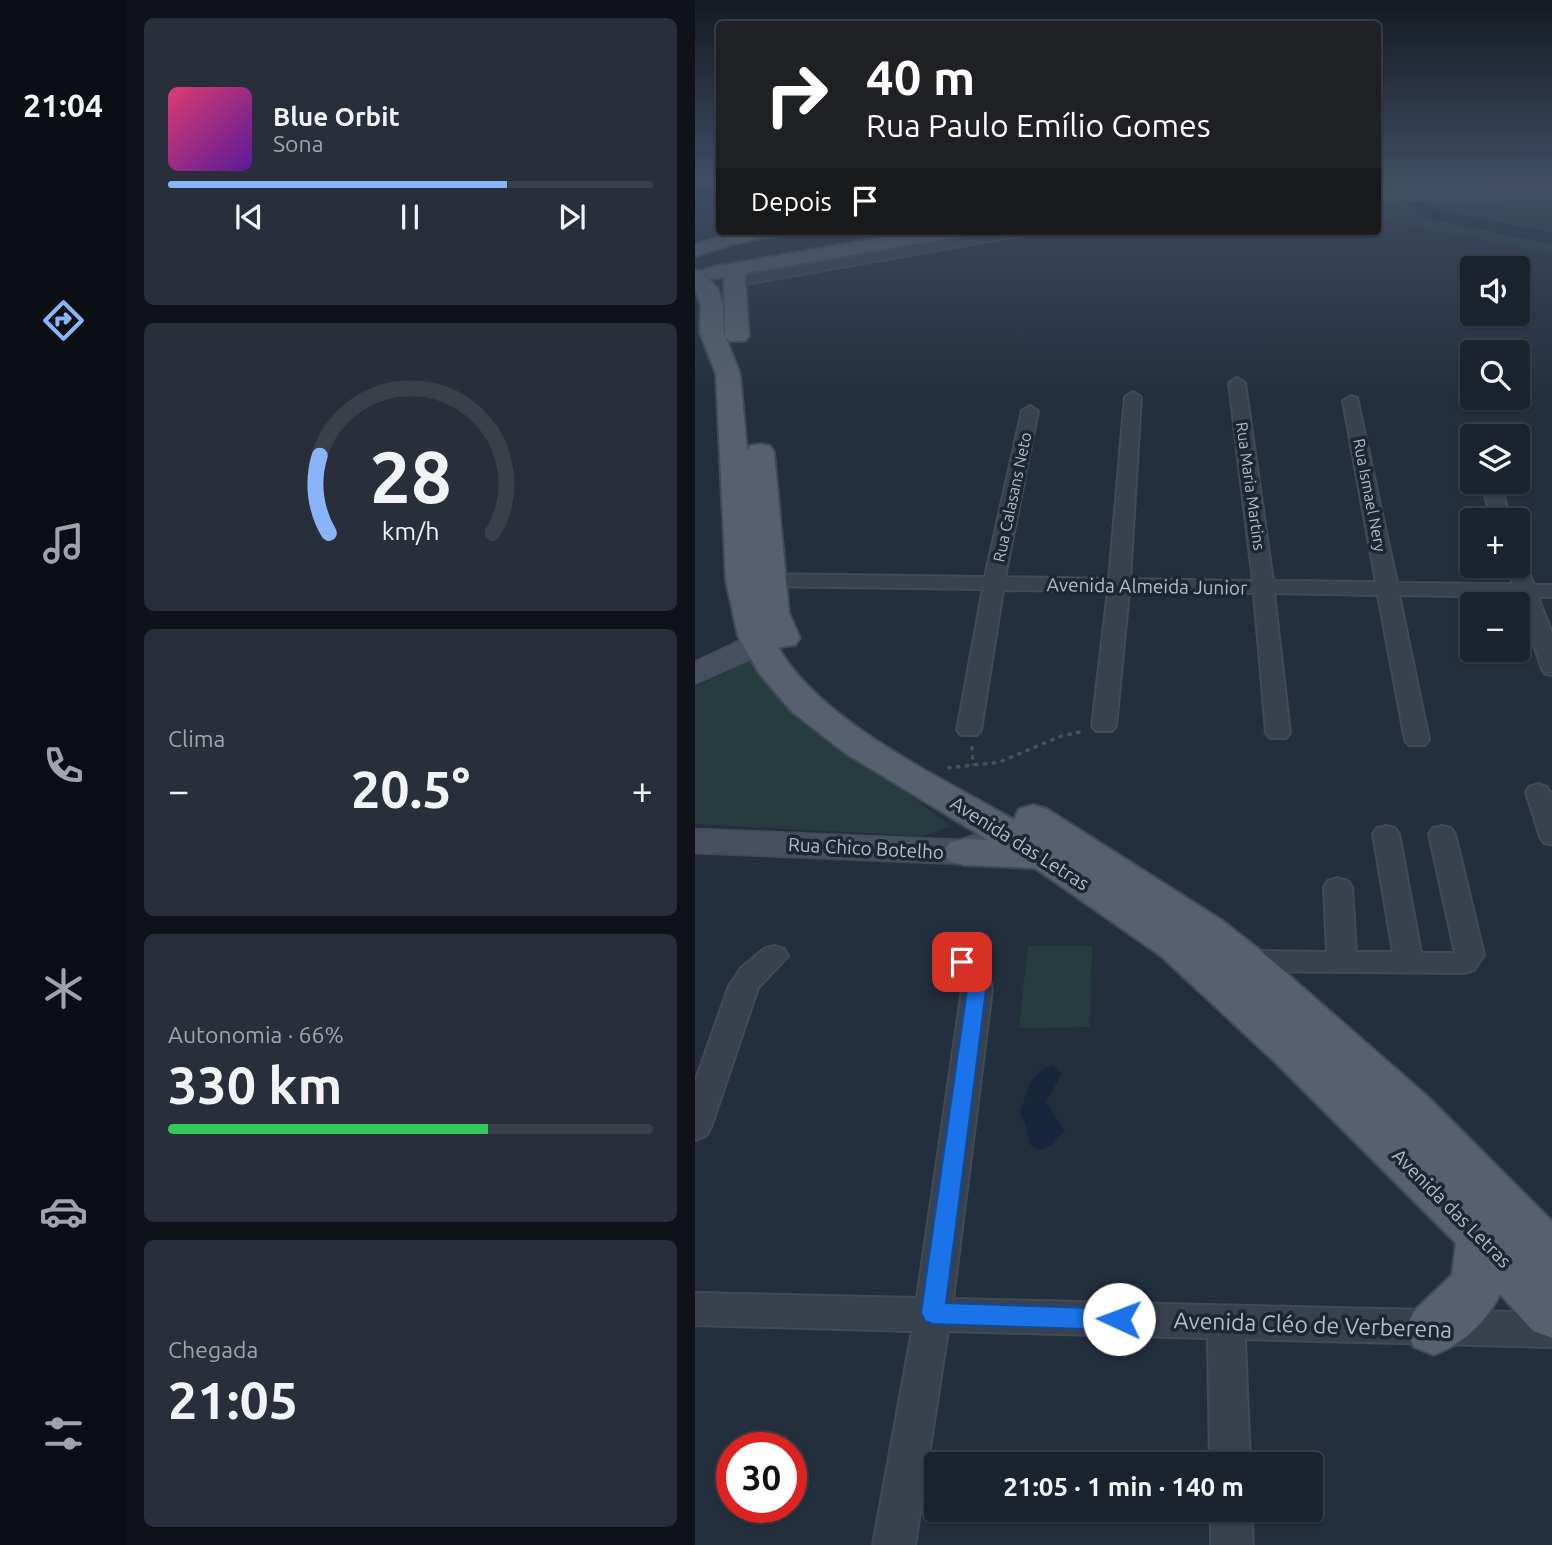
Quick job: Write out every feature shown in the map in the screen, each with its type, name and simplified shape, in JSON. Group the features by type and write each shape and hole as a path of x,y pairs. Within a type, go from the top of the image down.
{"highway":[{"path":"714,274 739,250"}],"main road":[{"path":"695,250 714,274"},
{"path":"714,274 748,250"},
{"path":"714,274 840,250"},
{"name":"Avenida das Letras","path":"714,274 712,333 731,391 756,580 770,640 771,666 797,696 839,732 1014,822 1207,932 1244,961 1409,1110 1473,1209 1552,1313"},
{"path":"695,674 770,640"},
{"name":"Avenida das Letras","path":"770,640 844,707 890,738 947,768 1014,822 1044,855 1177,945 1473,1209 1552,1259"},
{"name":"Rua Chico Botelho","path":"695,841 964,852 1014,822"},
{"path":"964,852 1044,855"},
{"path":"1434,1329 1467,1300 1481,1280 1484,1266 1473,1209"}],"street":[{"path":"714,274 886,250"},
{"name":"Rua Maria Martins","path":"1237,383 1260,554 1278,733"},
{"path":"1103,726 1119,586 1133,397"},
{"name":"Rua Ismael Nery","path":"1351,401 1417,740"},
{"name":"Rua Calasans Neto","path":"969,730 994,583 1030,411"},
{"path":"1521,578 1552,669"},
{"name":"Avenida Almeida Junior","path":"756,580 1552,591"},
{"path":"1538,792 1552,837"},
{"path":"1386,834 1409,963"},
{"path":"1244,961 1458,965 1468,960 1470,955 1442,834"},
{"path":"1338,887 1342,961"},
{"path":"695,1127 745,986 752,974 774,956"},
{"path":"895,1545 933,1313 977,990 976,978 962,962"},
{"name":"Avenida Cléo de Verberena","path":"695,1309 1552,1330"},
{"path":"1226,1323 1230,1452"},
{"path":"1231,1522 1232,1545"}],"path":[{"path":"947,768 1000,762 1061,736 1103,726"}],"green space":[{"path":"753,659 821,728 951,826 922,836 695,824 695,687"},
{"path":"1028,946 1092,946 1090,1027 1019,1028"}],"water":[{"path":"1053,1065 1061,1073 1046,1102 1065,1131 1051,1146 1040,1150 1030,1145 1025,1122 1020,1114 1034,1078 1039,1072"}],"route":[{"path":"962,962 976,978 977,990 954,1141 933,1313 1119,1319"}]}
